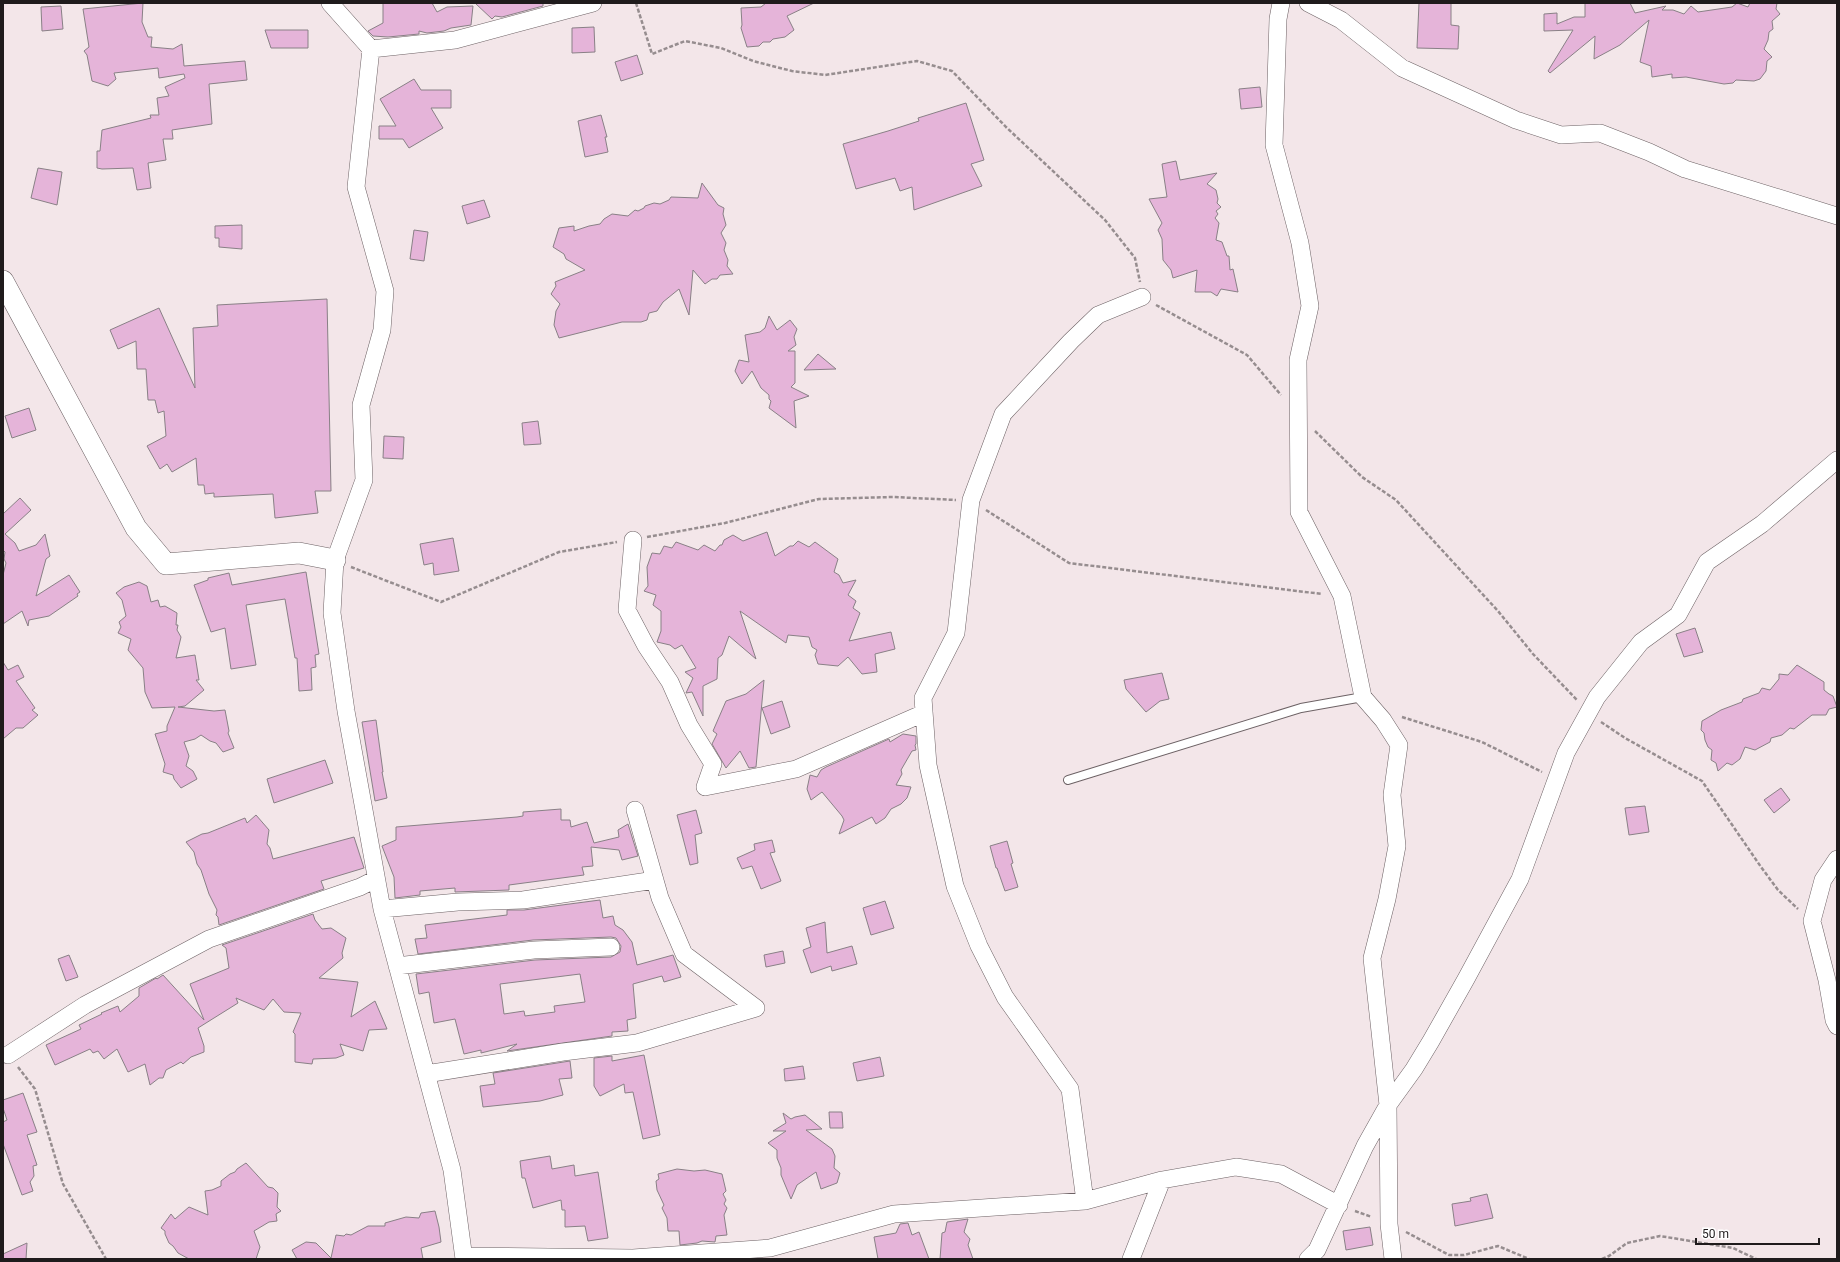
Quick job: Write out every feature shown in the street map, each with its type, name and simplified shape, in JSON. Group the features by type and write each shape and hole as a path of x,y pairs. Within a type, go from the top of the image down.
{"street":[{"path":"330,3 371,49 356,187 385,292 382,330 360,405 364,480 335,560 332,613 346,711 382,909 452,1170 464,1257 633,1258 770,1248 894,1214 1085,1201 1162,1180 1236,1166 1281,1174 1339,1205"},
{"path":"371,49 455,40 593,3"},
{"path":"1281,3 1278,19 1274,145 1300,244 1310,306 1298,360 1299,512 1342,596 1368,703 1384,720 1399,745 1392,796 1397,846 1387,899 1372,958 1388,1105 1389,1224 1393,1259"},
{"path":"1308,3 1340,20 1402,68 1516,120 1561,135 1600,133 1649,152 1685,169 1837,216"},
{"path":"3,281 136,528 166,564 299,554 335,560"},
{"path":"1085,1201 1070,1089 1005,997 979,946 956,886 928,765 923,698 956,633 971,500 1003,414 1071,341 1098,315 1142,297"},
{"path":"1308,1259 1317,1250 1365,1146 1388,1105 1414,1069 1520,879 1566,753 1597,697 1641,642 1678,614 1708,562 1762,524 1837,460"},
{"path":"633,540 627,610 646,646 670,682 689,725 713,764 705,787 796,769 924,713"},
{"path":"426,1074 563,1052 636,1044 756,1008 684,954 660,898 635,810"},
{"path":"1837,858 1823,880 1812,921 1827,980 1834,1020 1837,1026"},
{"path":"8,1055 85,1005 209,939 360,887 376,879"},
{"path":"382,909 458,902 523,900 655,880"},
{"path":"397,966 534,950 611,947"},
{"path":"1131,1259 1162,1180"}],"lane":[{"path":"1068,780 1301,708 1368,703"}],"path":[{"path":"636,3 652,54 685,41 721,48 753,61 792,71 825,75 917,61 952,71 1006,127 1105,220 1136,258 1142,297 1247,355 1298,415 1362,477 1396,500 1498,611 1533,654 1588,713 1625,738 1702,781 1778,890 1812,921"},
{"path":"335,560 441,602 559,552 725,523 819,499 893,497 971,500 1069,563 1342,596"},
{"path":"1368,703 1482,742 1556,780"},
{"path":"8,1055 35,1089 63,1184 106,1259"},
{"path":"1339,1205 1389,1224 1449,1254 1464,1255 1498,1246 1529,1259"},
{"path":"1602,1259 1609,1256 1627,1243 1660,1236 1733,1248 1756,1259"}],"building":[{"path":"143,3 142,22 148,37 152,37 151,47 173,49 182,44 184,66 245,61 247,80 209,84 212,124 172,130 173,139 163,139 166,160 148,163 151,188 137,190 133,168 97,168 97,151 100,151 102,130 151,118 150,115 159,115 157,98 169,96 165,87 185,78 184,74 159,78 158,68 114,73 116,79 108,86 92,81 87,55 84,51 89,47 83,9"},
{"path":"383,3 432,3 437,12 447,7 473,6 471,25 427,33 419,31 419,34 388,37 373,36 368,31 383,23"},
{"path":"475,3 543,3 543,6 502,17 495,16 492,19"},
{"path":"766,3 814,3 787,16 794,30 785,37 773,39 770,42 763,42 759,46 747,47 741,28 741,8 761,7"},
{"path":"1419,3 1451,3 1451,25 1459,26 1458,49 1417,48"},
{"path":"1585,3 1630,3 1635,13 1666,6 1662,10 1673,10 1684,14 1691,6 1698,12 1732,7 1737,3 1748,7 1750,3 1777,3 1776,9 1780,14 1772,21 1773,29 1769,32 1768,40 1764,49 1772,57 1767,61 1766,71 1760,79 1754,81 1736,80 1733,83 1724,84 1686,77 1672,78 1672,74 1652,77 1651,66 1640,62 1649,20 1620,45 1594,59 1595,36 1550,73 1548,71 1573,30 1544,31 1544,14 1557,13 1557,24 1574,17 1585,17"},
{"path":"61,6 63,29 42,31 41,7"},
{"path":"594,27 595,52 572,53 572,28"},
{"path":"265,30 308,30 308,48 271,48"},
{"path":"637,55 643,74 621,81 615,62"},
{"path":"414,79 421,90 451,90 451,108 431,108 443,128 409,148 403,139 379,139 379,126 396,126 380,99"},
{"path":"1260,87 1262,107 1241,109 1239,89"},
{"path":"966,103 984,160 971,164 982,186 914,210 912,187 900,191 895,178 856,189 843,144 919,121 918,118"},
{"path":"601,115 607,137 605,137 608,152 585,157 578,121"},
{"path":"1176,161 1180,180 1217,173 1207,184 1216,190 1218,199 1217,203 1221,207 1216,211 1218,214 1215,218 1219,223 1216,240 1222,242 1227,256 1229,256 1230,270 1233,269 1238,292 1221,289 1217,296 1211,292 1195,292 1197,270 1173,278 1171,270 1163,260 1162,239 1158,230 1162,223 1149,199 1167,197 1162,164"},
{"path":"38,168 62,172 57,205 31,198"},
{"path":"702,183 718,205 724,208 723,214 726,225 721,233 726,243 724,250 728,260 727,266 733,274 720,275 717,279 712,279 705,284 693,270 689,315 679,289 663,302 657,311 649,313 647,320 641,322 622,322 559,338 554,325 556,311 560,304 551,294 556,286 555,282 585,270 566,259 564,254 553,247 559,228 574,226 574,231 600,224 604,219 612,214 628,216 635,210 638,211 645,206 654,203 660,204 669,200 671,197 698,198"},
{"path":"484,200 490,217 467,224 462,206"},
{"path":"242,225 242,249 219,247 219,238 215,238 215,226"},
{"path":"414,230 428,232 424,261 410,259"},
{"path":"327,299 331,491 315,491 318,513 275,518 273,494 214,497 214,493 205,494 204,485 198,485 196,458 172,472 167,464 160,469 147,446 166,436 164,411 158,413 155,400 148,400 146,369 137,369 136,341 118,349 110,330 159,308 195,388 193,328 218,326 217,305"},
{"path":"769,316 777,330 790,320 797,329 794,337 796,345 788,351 795,351 795,383 791,387 809,396 794,401 796,428 769,408 771,401 769,399 769,395 761,388 752,371 742,384 735,371 739,360 749,362 745,335 760,332 765,328"},
{"path":"818,354 836,369 804,370"},
{"path":"29,408 36,430 12,438 5,416"},
{"path":"538,421 541,444 524,445 522,423"},
{"path":"384,436 404,437 403,459 383,458"},
{"path":"20,498 31,510 5,534 15,543 19,551 36,545 45,534 50,556 46,559 36,596 69,575 80,592 77,594 78,596 49,616 29,620 28,626 22,611 3,624 3,575 6,563 4,559 5,552 3,550 3,514"},
{"path":"767,532 775,556 790,546 793,546 798,541 809,547 815,542 838,559 834,572 839,575 843,583 856,580 848,595 856,601 853,608 860,613 849,641 891,632 895,649 875,654 877,672 862,674 848,657 838,666 818,664 815,655 817,650 812,647 809,637 788,635 786,643 740,611 756,659 729,636 722,655 718,658 717,679 703,686 703,716 692,692 686,693 693,678 685,672 696,668 682,645 675,649 670,645 657,642 661,631 661,611 653,605 656,595 644,591 648,586 647,567 652,553 660,554 664,546 672,548 676,542 698,550 704,545 715,551 720,545 722,545 724,540 733,535 743,541"},
{"path":"453,538 459,571 434,575 433,563 424,565 420,544"},
{"path":"306,572 319,654 315,655 316,667 311,668 312,690 299,691 297,658 295,658 285,599 246,605 256,665 231,669 225,628 211,632 194,585 208,580 208,578 229,573 232,585"},
{"path":"139,582 147,586 151,602 158,600 160,607 165,606 177,613 176,625 178,625 177,630 181,637 176,658 195,655 199,680 196,680 204,690 185,706 178,707 214,711 225,710 229,731 228,733 234,748 223,752 216,743 201,735 195,739 184,742 189,756 186,766 193,771 197,779 181,788 174,779 173,775 163,772 165,764 155,734 167,731 167,726 175,707 152,708 145,692 143,668 128,650 131,639 118,633 121,627 119,622 126,616 122,600 116,593 124,587"},
{"path":"1695,628 1703,652 1684,657 1676,634"},
{"path":"3,662 8,670 18,665 24,677 16,681 35,708 32,710 38,715 23,728 16,728 3,739"},
{"path":"1797,665 1824,682 1824,690 1833,696 1837,707 1829,709 1826,715 1812,715 1794,729 1790,728 1782,735 1771,738 1770,742 1755,750 1745,747 1740,759 1732,765 1727,763 1718,771 1716,763 1711,760 1712,750 1708,747 1704,733 1701,730 1702,721 1721,710 1742,702 1743,699 1759,693 1762,688 1770,690 1779,679 1779,674 1788,675"},
{"path":"1162,673 1169,699 1160,701 1146,712 1126,689 1124,680"},
{"path":"764,680 756,767 749,768 740,751 726,768 712,744 717,734 713,731 726,701 746,694"},
{"path":"782,701 790,727 771,734 762,708"},
{"path":"376,720 382,772 387,798 375,801 362,722"},
{"path":"903,734 916,736 916,750 912,751 901,770 902,774 896,785 911,787 907,798 901,804 891,809 885,818 876,824 872,817 839,834 844,820 822,792 811,800 807,789 810,775 817,777 821,770 826,767 889,739 890,742"},
{"path":"325,760 333,783 274,803 267,779"},
{"path":"1781,788 1790,800 1774,813 1764,800"},
{"path":"1645,806 1649,832 1629,835 1625,808"},
{"path":"561,809 561,820 570,820 571,827 587,822 594,843 619,837 618,830 628,824 638,856 622,860 619,850 591,847 593,866 582,867 584,875 509,885 509,890 455,892 455,888 420,891 420,895 395,898 394,877 382,846 396,840 396,827 517,817 523,816 523,812"},
{"path":"696,810 702,833 695,835 698,863 690,865 677,815"},
{"path":"256,815 269,830 267,844 270,848 273,859 354,837 364,868 321,881 324,889 219,925 218,917 216,915 217,910 209,894 201,870 197,864 194,852 186,842 202,834 245,818 247,823"},
{"path":"772,840 775,852 770,853 781,881 761,889 752,866 742,869 737,858 755,850 754,844"},
{"path":"1007,841 1013,863 1011,864 1018,887 1005,891 996,868 990,846"},
{"path":"600,900 603,918 613,916 615,925 623,930 632,942 637,965 673,955 681,977 664,982 662,976 633,984 636,1018 627,1020 628,1031 612,1032 612,1036 507,1051 517,1044 481,1053 481,1050 464,1054 455,1019 434,1023 429,992 419,994 416,974 535,960 611,957 620,952 621,946 616,938 611,937 533,940 418,954 415,939 427,938 425,925 507,915 507,910 524,910","holes":["580,974 585,1002 554,1006 555,1012 525,1016 524,1011 504,1014 500,984"]},
{"path":"885,901 894,928 871,935 863,908"},
{"path":"313,914 315,920 322,929 331,928 346,938 342,953 343,958 319,978 358,982 351,1017 375,1001 387,1029 369,1030 363,1051 340,1044 344,1055 336,1058 313,1059 312,1064 295,1062 295,1034 293,1032 301,1013 284,1012 273,999 264,1010 236,998 238,1003 198,1028 204,1046 204,1052 191,1057 183,1064 181,1062 166,1070 163,1078 159,1078 150,1085 145,1064 128,1072 117,1049 104,1059 98,1051 93,1053 90,1049 55,1065 46,1045 81,1029 79,1025 102,1014 101,1013 118,1006 120,1012 139,996 139,988 163,975 204,1020 190,984 229,968 226,948 222,945"},
{"path":"825,922 827,953 852,946 857,964 832,971 831,966 811,973 803,950 811,947 806,928"},
{"path":"783,951 785,963 766,967 764,955"},
{"path":"69,955 78,977 66,981 58,959"},
{"path":"644,1055 660,1135 643,1139 633,1092 625,1093 624,1084 600,1096 594,1086 594,1058 612,1056 612,1061"},
{"path":"880,1057 884,1076 857,1081 853,1063"},
{"path":"570,1061 572,1078 559,1079 563,1095 540,1101 483,1107 480,1086 495,1084 493,1073"},
{"path":"803,1066 805,1079 785,1081 784,1069"},
{"path":"23,1093 37,1132 27,1135 37,1165 33,1166 34,1176 30,1182 33,1191 22,1195 3,1144 3,1122 7,1120 3,1108 3,1100"},
{"path":"829,1112 842,1112 843,1128 830,1128"},
{"path":"783,1113 791,1119 805,1115 822,1129 806,1130 832,1149 835,1156 834,1168 840,1173 837,1183 821,1189 816,1172 797,1185 791,1199 781,1175 781,1168 777,1158 777,1150 768,1143 786,1131 773,1131 786,1123"},
{"path":"550,1156 552,1169 574,1165 575,1176 598,1172 608,1238 588,1241 585,1226 565,1227 565,1210 562,1210 561,1200 533,1208 525,1178 522,1178 520,1161"},
{"path":"246,1163 268,1187 273,1188 278,1193 277,1207 281,1211 276,1214 277,1221 269,1222 254,1231 260,1247 256,1259 189,1259 178,1253 169,1243 165,1231 161,1228 171,1214 175,1219 189,1207 208,1215 205,1191 221,1186 221,1181"},
{"path":"677,1169 694,1171 705,1170 722,1174 726,1191 723,1194 726,1200 724,1204 727,1208 724,1215 727,1235 716,1236 715,1242 702,1241 680,1245 679,1231 668,1231 667,1218 662,1208 664,1205 657,1190 656,1181 659,1179 658,1174"},
{"path":"1487,1194 1493,1218 1455,1226 1452,1204 1471,1201 1470,1198"},
{"path":"435,1211 441,1242 421,1248 423,1259 297,1259 292,1250 306,1242 316,1243 331,1258 336,1235 351,1235 368,1226 385,1226 385,1223 406,1217 419,1218 421,1213"},
{"path":"968,1219 964,1232 970,1239 968,1245 973,1259 940,1259 942,1233 945,1232 947,1222"},
{"path":"908,1223 912,1235 919,1232 929,1259 878,1259 874,1237 896,1233 900,1224"},
{"path":"1370,1227 1373,1245 1346,1250 1343,1231"},
{"path":"27,1243 26,1259 3,1259 3,1254"}]}
